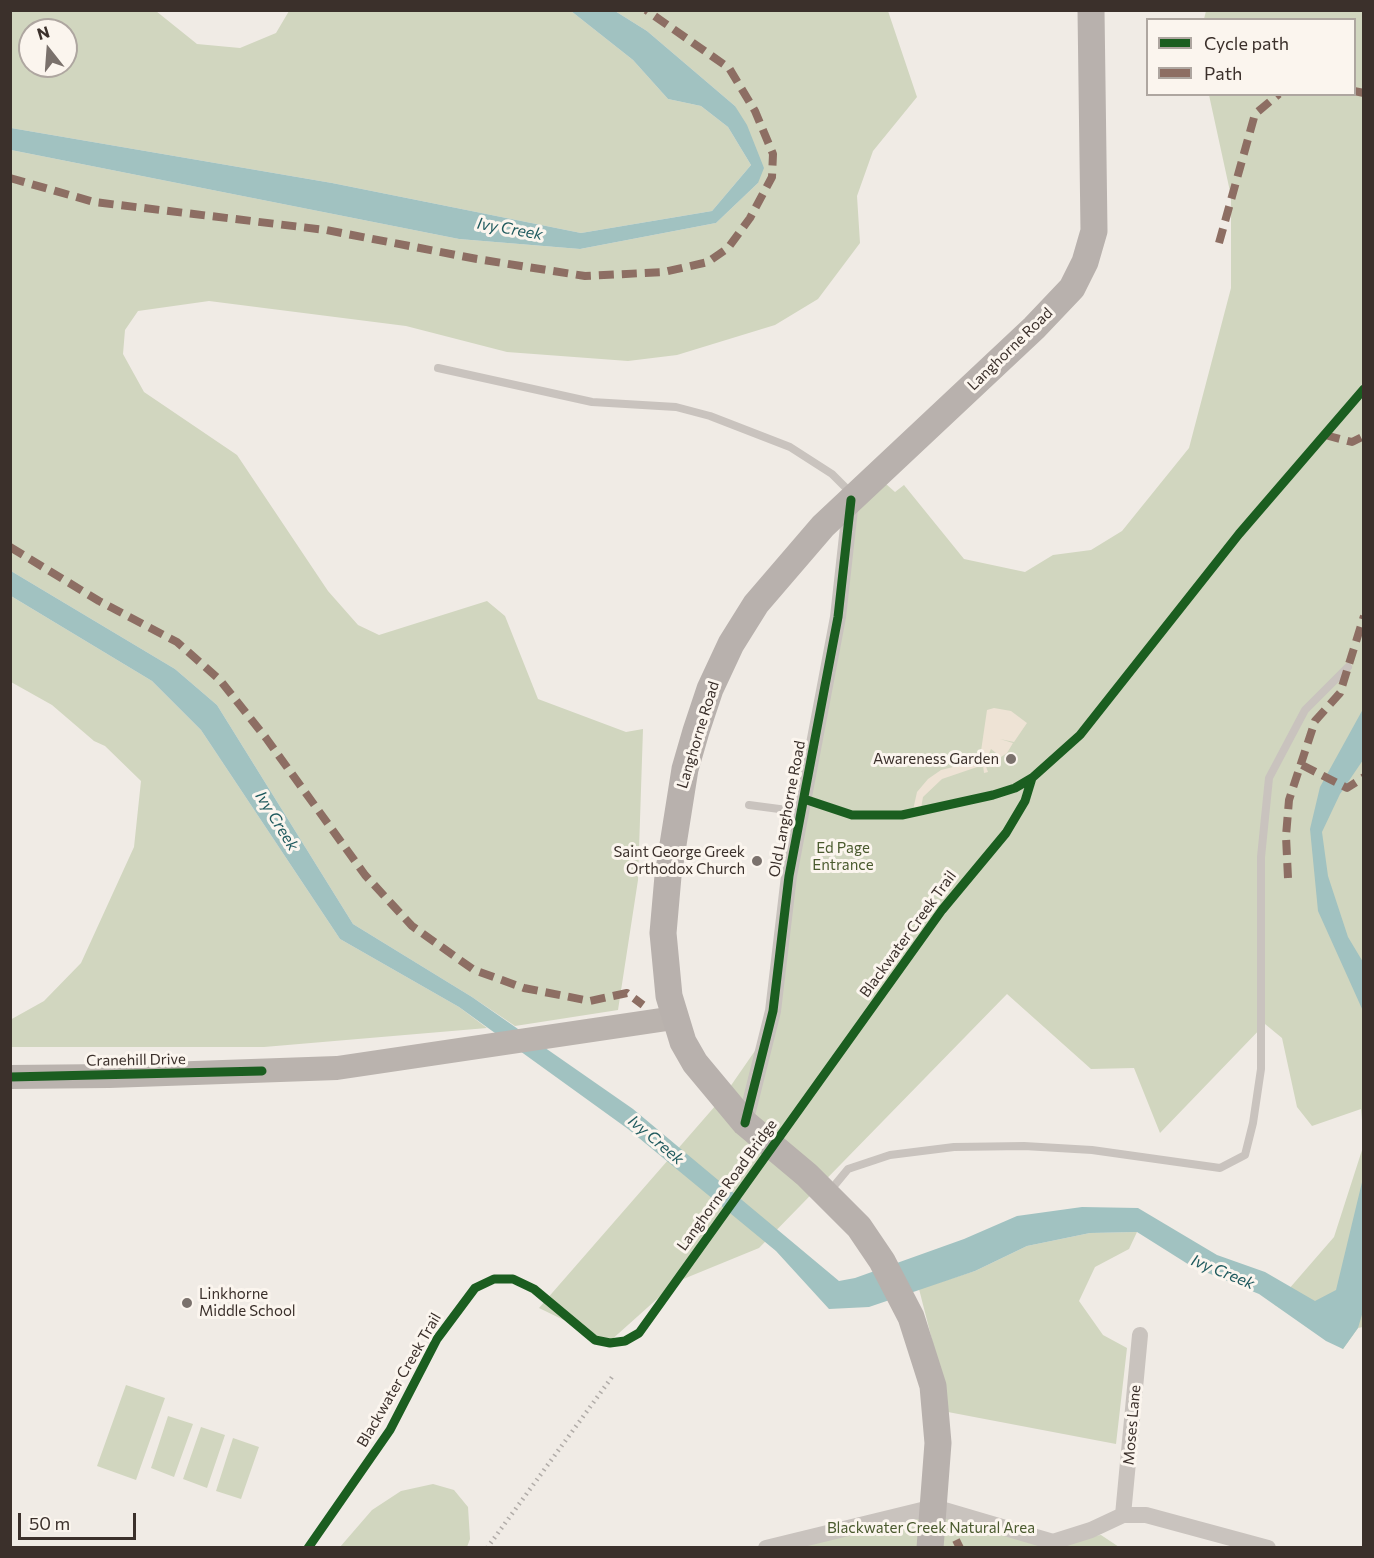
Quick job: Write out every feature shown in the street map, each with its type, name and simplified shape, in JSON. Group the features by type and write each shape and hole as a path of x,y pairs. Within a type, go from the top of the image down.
{"main road":[{"name":"Langhorne Road","path":"932,1526 939,1443 933,1386 911,1317 882,1261 858,1227 827,1194 745,1123 695,1063 683,1042 669,996 663,933 668,876 685,769 710,689 731,644 756,604 786,567 853,498 1034,327 1072,288 1085,262 1094,231 1091,10"},
{"name":"Cranehill Drive","path":"10,1077 326,1068 674,1018"}],"street":[{"name":"Old Langhorne Road","path":"745,1123 773,1011 789,876 838,617 853,498"},
{"name":"Moses Lane","path":"1123,1515 1140,1335"},
{"path":"766,1548 932,1526 1053,1542 1091,1530 1123,1515 1146,1515 1268,1548"}],"lane":[{"path":"438,368 592,402 676,407 710,416 790,447 832,474 853,498"},
{"path":"827,1194 848,1169 890,1155 954,1147 1024,1146 1092,1150 1220,1168 1245,1155 1253,1123 1261,1069 1261,857 1269,778 1305,710 1348,667"},
{"path":"749,804 802,812"}],"green space":[{"path":"10,11 156,11 197,44 240,48 276,33 289,11 571,11 633,60 668,99 701,106 728,127 751,165 712,211 581,233 332,183 11,128"},
{"path":"615,11 888,11 917,97 873,151 857,196 860,243 818,299 775,325 677,355 628,361 507,352 406,326 209,301 138,311 125,330 123,354 144,392 237,455 328,591 358,625 379,635 487,601 505,616 538,699 626,732 643,729 638,880 618,1010 515,1026 353,924 217,705 175,669 11,571 11,150 459,239 580,249 716,223 758,183 735,106 647,31"},
{"name":"Ed Page Entrance","path":"1206,11 1363,11 1363,1132 1361,1109 1312,1126 1297,1107 1282,1038 1265,1024 1160,1133 1134,1068 1091,1069 1007,994 759,1248 676,1282 609,1342 539,1308 723,1097 768,1032 851,500 877,476 895,492 904,485 964,559 1025,572 1053,555 1091,550 1122,531 1189,448 1231,288 1231,196 1209,96 1356,96 1356,18 1204,18"},
{"path":"11,596 152,681 201,730 340,939 459,1007 487,1028 264,1047 11,1047 10,1020 44,1001 81,963 134,847 141,781 105,746 94,741 52,705 11,682"},
{"path":"1363,1147 1363,1327 1358,1328 1343,1349 1275,1305 1334,1237"},
{"path":"1137,1232 1129,1249 1095,1267 1079,1301 1103,1335 1127,1348 1116,1444 948,1412 919,1289 975,1271 1027,1246 1090,1233"},
{"path":"126,1385 165,1398 136,1480 97,1466"},
{"path":"168,1416 193,1424 174,1477 151,1468"},
{"path":"201,1427 225,1435 207,1488 183,1479"},
{"path":"233,1438 259,1447 241,1499 216,1491"},
{"path":"433,1484 454,1490 468,1507 470,1539 467,1547 340,1547 372,1510 401,1491"},
{"name":"Blackwater Creek Natural Area","path":"934,1507 1053,1541 1101,1535 1119,1547 770,1548"}],"shaded area":[{"path":"994,708 1011,711 1027,723 1014,742 1000,739 1013,743 1007,753 1001,757 991,749 985,764 988,772 984,773 983,765 942,779 923,797 921,808 913,810 917,792 928,779 941,770 961,765 960,760 968,758 970,762 980,758 987,710"}],"water":[{"name":"Ivy Creek","path":"571,11 615,11 647,31 735,106 747,125 764,168 758,183 716,223 580,249 459,239 11,150 11,128 332,183 581,233 712,211 751,165 728,127 701,106 668,99 633,60"},
{"name":"Ivy Creek","path":"11,571 175,669 217,705 353,924 472,997 633,1109 839,1281 855,1278 964,1239 1017,1216 1082,1207 1138,1208 1217,1255 1265,1272 1315,1301 1336,1290 1363,1178 1364,1308 1358,1328 1343,1349 1326,1341 1259,1294 1191,1266 1137,1232 1090,1233 1027,1246 975,1271 869,1307 829,1309 776,1251 628,1129 459,1007 340,939 201,730 152,681 11,596"},
{"path":"1363,709 1363,760 1340,794 1322,832 1328,876 1348,937 1363,962 1363,1011 1318,911 1310,829 1320,787"}],"railway":[{"path":"487,1548 612,1377"}],"marked path":[{"path":"10,178 94,202 326,230 477,259 585,276 664,272 708,262 728,248 750,218 772,177 773,154 755,111 729,68 646,10"},
{"path":"1356,91 1364,93"},
{"path":"1219,243 1255,114 1277,96"},
{"path":"1325,435 1352,442 1364,436"},
{"path":"10,547 99,601 177,642 220,680 266,738 365,875 412,926 474,970 524,988 590,1001 627,993 643,1005"},
{"path":"1288,878 1286,836 1289,800 1315,721 1340,693 1364,616"},
{"path":"1302,765 1347,788 1364,777"},
{"path":"956,1540 960,1548"}],"cycle path":[{"path":"804,799 852,815 902,815 993,795 1015,788 1032,778 1080,735 1239,534 1364,389"},
{"path":"745,1123 773,1011 789,876 838,617 851,500"},
{"name":"Blackwater Creek Trail","path":"308,1548 390,1430 437,1339 475,1288 494,1279 513,1279 534,1289 595,1340 610,1343 625,1341 639,1333 942,910 1006,833 1025,801 1032,778"},
{"path":"10,1077 262,1071"}],"place":[{"name":"Awareness Garden","path":"1011,759"},
{"name":"Saint George Greek Orthodox Church","path":"757,861"},
{"name":"Linkhorne Middle School","path":"187,1303"}]}
